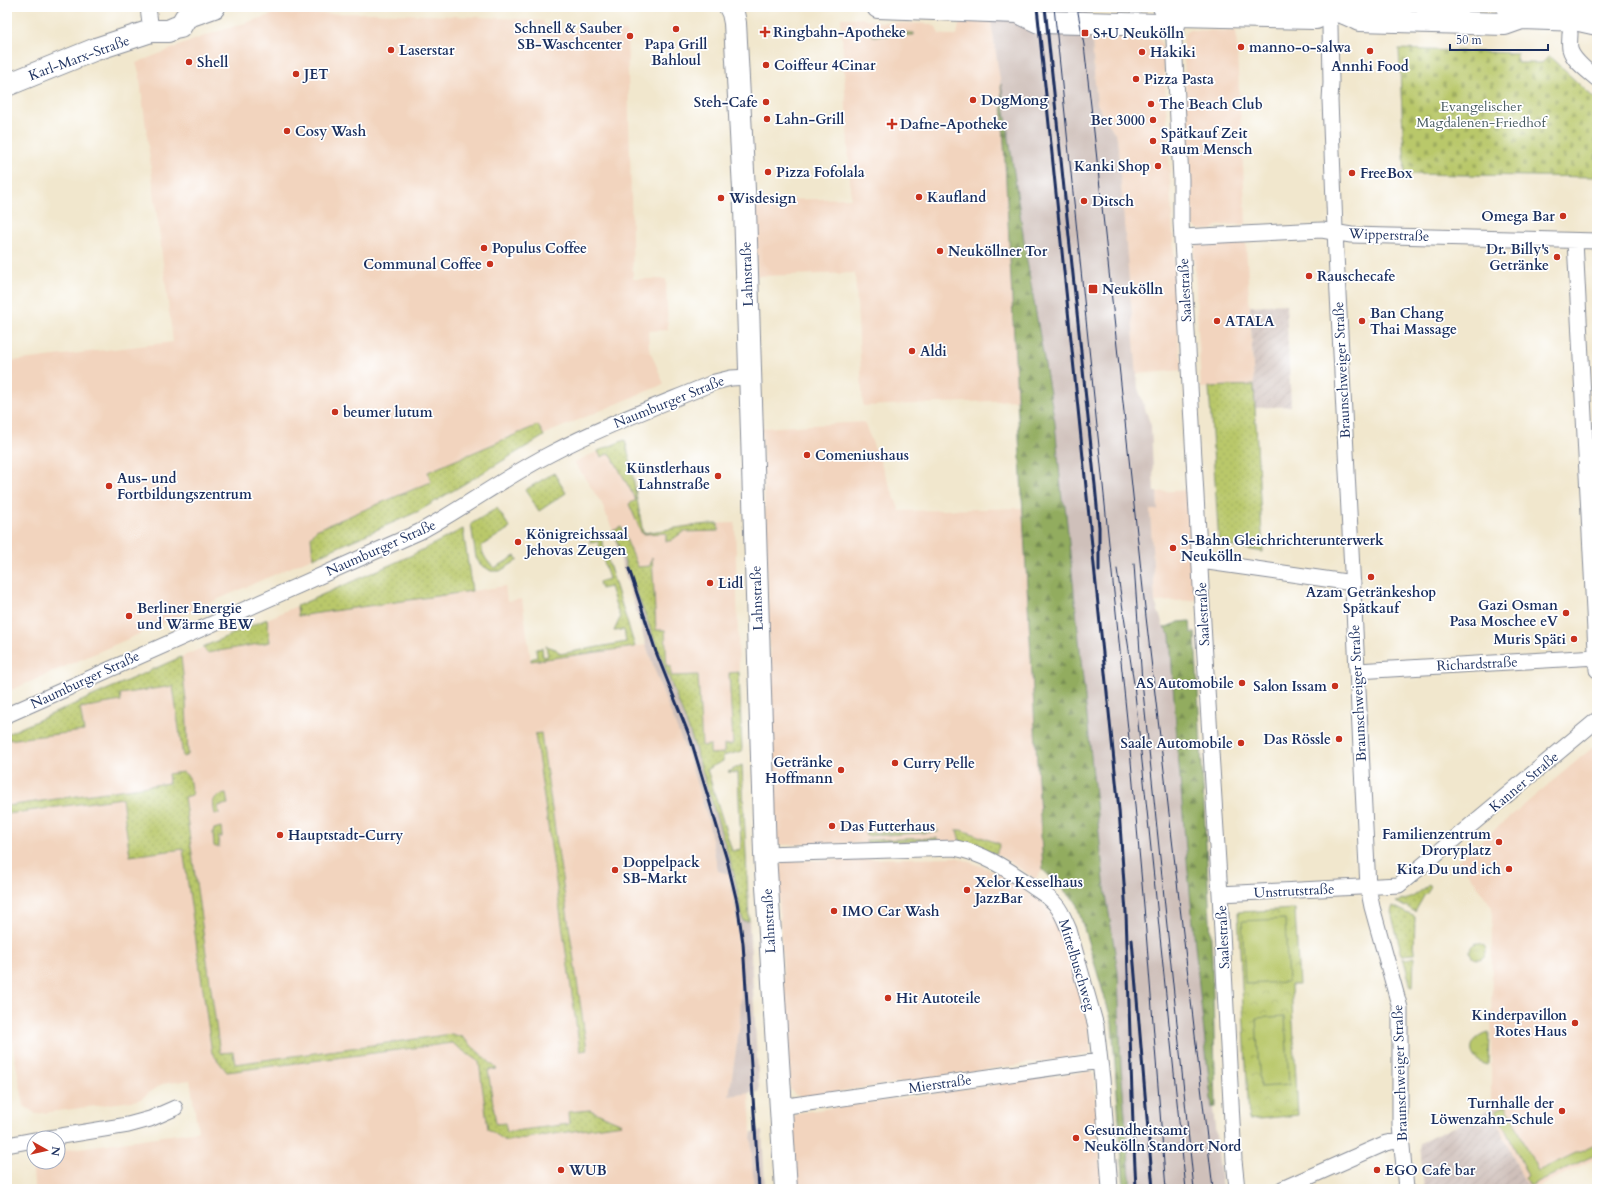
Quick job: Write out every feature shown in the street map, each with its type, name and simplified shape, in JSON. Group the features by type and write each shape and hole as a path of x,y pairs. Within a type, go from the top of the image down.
{"street":[{"path":"148,7 151,31"},
{"name":"Karl-Marx-Straße","path":"7,85 96,49 151,31 168,31 180,27 186,17 214,7"},
{"name":"Lahnstraße","path":"730,7 733,13 736,39 745,208 765,854 786,1189"},
{"path":"878,7 1024,10 1039,22 1160,25 1175,10 1323,22 1344,26 1358,20 1505,16 1579,20 1597,24"},
{"name":"Saalestraße","path":"1175,10 1174,40 1181,179 1182,237 1234,1160 1237,1189"},
{"path":"1505,16 1521,32 1578,33 1597,30"},
{"name":"Braunschweiger Straße","path":"1323,22 1331,83 1330,100 1336,232 1368,887 1372,908 1400,1008 1400,1125 1406,1189"},
{"path":"1570,33 1569,48 1579,63 1597,79"},
{"name":"Wipperstraße","path":"1182,237 1322,230 1353,235 1597,241"},
{"path":"1575,241 1597,661"},
{"name":"Naumburger Straße","path":"7,715 419,532 457,511 535,462 583,438 715,382 730,378 750,377"},
{"path":"1200,561 1353,583"},
{"name":"Richardstraße","path":"1357,671 1597,661"},
{"name":"Kanner Straße","path":"1368,887 1395,886 1404,881 1597,720"},
{"name":"Mittelbuschweg","path":"765,854 955,848 1002,865 1057,905 1063,914 1069,930 1096,1026 1110,1189"},
{"name":"Unstrutstraße","path":"1220,894 1368,887"},
{"name":"Mierstraße","path":"780,1107 1100,1062"},
{"path":"66,1135 128,1125 150,1119 175,1108"},
{"path":"1282,1189 1386,1143 1402,1140"},
{"path":"7,1145 26,1141"}],"shaded area":[{"path":"989,7 1085,7 1092,39 1097,104 1117,137 1138,388 1151,426 1154,492 1157,492 1158,510 1150,510 1155,602 1164,628 1170,635 1175,725 1191,913 1222,1189 1131,1189 1121,1066 1118,972 1104,881 1065,505 1062,499 1055,423 1027,261"},
{"path":"373,13 544,21 544,25 561,26 561,31 627,31 633,279 666,279 668,330 648,331 649,348 664,384 431,482 432,496 419,511 7,692 7,330 9,330 13,361 173,342 139,72 136,63 204,36 273,14"},
{"path":"841,18 861,18 881,22 931,24 936,27 939,34 945,35 957,35 959,25 962,22 991,21 1001,84 1017,400 863,406 855,273 757,276 754,201 851,198"},
{"path":"1191,30 1236,31 1246,224 1216,226 1212,230 1199,230 1193,223 1183,42 1185,33"},
{"path":"1096,32 1152,36 1160,41 1163,47 1179,349 1184,370 1136,374 1117,137 1097,104 1092,39"},
{"path":"1204,242 1208,246 1246,243 1254,385 1201,388 1194,252 1197,245"},
{"path":"1286,304 1291,406 1255,408 1250,306"},
{"path":"864,422 900,511 1023,508 1043,870 1035,879 999,855 960,841 776,845 762,428"},
{"path":"625,440 643,533 690,525 735,523 741,749 703,761 660,647 602,504 574,462"},
{"path":"1190,490 1196,600 1155,602 1150,510 1158,509 1157,492"},
{"path":"623,528 664,666 692,738 733,870 743,921 749,921 759,1092 729,1096 740,1024 741,989 736,912 729,874 718,871 708,820 688,756 664,696 646,645 612,530"},
{"path":"463,529 472,591 505,586 507,601 522,599 531,661 646,645 664,696 688,756 708,820 718,871 729,874 736,912 741,989 740,1024 729,1096 749,1093 754,1189 35,1189 33,1170 66,1170 66,1150 198,1131 190,1080 162,1084 139,1100 36,1114 24,1106 7,1016 7,734 410,556"},
{"path":"1597,744 1597,1158 1533,1189 1528,1189 1492,1111 1496,1109 1491,1099 1492,907 1471,877 1457,861"},
{"path":"956,857 997,872 1040,901 1055,916 1064,935 1089,1026 1091,1054 802,1097 794,1094 790,1089 778,867 787,861"},
{"path":"1091,1071 1094,1075 1102,1189 797,1189 793,1119 797,1113"},
{"path":"1495,1107 1496,1109 1492,1111 1528,1189 1424,1189 1420,1143"},
{"path":"762,1131 765,1189 754,1189 751,1139 752,1132"}],"green space":[{"path":"873,32 914,33 914,35 873,36"},
{"name":"Evangelischer Magdalenen-Friedhof","path":"1399,49 1517,53 1517,63 1542,63 1549,56 1597,101 1597,177 1405,174"},
{"path":"1001,84 1027,261 1055,423 1062,499 1065,505 1104,881 1118,972 1121,1066 1131,1189 1124,1189 1112,1023 1110,1015 1076,902 1043,870"},
{"path":"1254,385 1263,552 1219,544 1209,387"},
{"path":"538,425 544,436 419,511 313,558 311,537 316,530 431,482 428,472"},
{"path":"625,440 643,533 708,524 718,524 718,531 683,532 670,541 666,541 666,533 642,534 629,504 636,500 610,453 601,457 598,451"},
{"path":"554,473 566,493 539,511 525,490"},
{"path":"497,508 510,528 481,546 484,556 495,568 515,556 518,560 500,571 491,571 480,564 476,558 471,524"},
{"path":"621,527 638,567 650,566 652,557 656,630 665,630 667,666 671,666 671,676 698,675 702,746 710,745 710,754 724,753 724,745 733,744 729,673 739,672 742,751 723,756 723,761 707,769 732,851 741,849 738,773 728,772 742,765 749,921 743,921 733,870 692,738 613,531"},
{"path":"463,529 472,591 298,616 297,606 410,556"},
{"path":"599,532 635,647 531,661 531,659 537,657 536,649 542,648 543,657 548,656 546,646 556,649 560,654 626,642 624,630 614,631 620,618 610,587 601,589 599,582 609,579 598,541 593,543 589,542"},
{"path":"267,619 270,642 207,653 203,647"},
{"path":"1190,621 1191,633 1195,633 1212,959 1216,1107 1212,1108 1188,872 1170,635 1164,628 1179,622"},
{"path":"181,657 186,701 188,755 183,757 173,686 120,694 121,701 80,708 84,731 7,740 7,734"},
{"path":"541,733 587,1050 580,1051 535,734"},
{"path":"183,772 189,777 192,795 184,797 220,1053 233,1052 235,1064 452,1034 462,1037 497,1069 488,1070 496,1124 505,1123 507,1132 569,1124 568,1112 590,1110 622,1124 506,1141 488,1129 479,1062 452,1043 227,1072 212,1053 183,849 130,856 122,798 7,814 7,806 169,783 168,774"},
{"path":"226,794 228,804 218,806 219,814 215,814 213,806 214,800 218,796"},
{"path":"221,827 222,837 218,837 219,847 216,847 214,846 214,829"},
{"path":"938,830 938,832 866,836 865,833"},
{"path":"957,830 962,830 1000,844 996,854 960,841"},
{"path":"937,838 937,841 867,843 866,840"},
{"path":"1429,885 1431,887 1426,895 1425,894 1415,912 1396,902 1411,898"},
{"path":"1393,906 1415,917 1414,954 1402,955 1391,912"},
{"path":"1295,909 1299,985 1291,985 1298,1115 1249,1120 1238,912"},
{"path":"1285,919 1288,982 1245,984 1242,921"},
{"path":"1478,943 1484,945 1486,951 1484,957 1478,959 1472,957 1470,951 1472,945"},
{"path":"1403,957 1406,959 1414,957 1413,987 1411,987"},
{"path":"1285,1016 1289,1085 1260,1087 1256,1018"},
{"path":"1489,1032 1488,1065 1475,1058 1472,1054 1472,1048 1476,1039"},
{"path":"1506,1105 1538,1171 1597,1143 1597,1154 1529,1186 1525,1178 1528,1176 1496,1110"}],"tram line":[{"path":"1054,7 1129,739 1144,906 1166,1189"},
{"path":"1077,7 1084,45 1146,617 1213,1189"},
{"path":"1134,564 1142,682 1194,1189"},
{"path":"1117,569 1134,684 1186,1189"}],"railway":[{"path":"1037,7 1119,810 1126,913 1136,1189"},
{"path":"1045,7 1095,485 1099,527 1099,571"},
{"path":"629,569 656,652 691,740 727,860 737,902 743,943 759,1189"},
{"path":"1132,940 1153,1189"}],"place":[{"name":"Papa Grill Bahloul","path":"676,29"},
{"name":"Ringbahn-Apotheke","path":"765,32"},
{"name":"S+U Neukölln","path":"1085,33"},
{"name":"Schnell & Sauber SB-Waschcenter","path":"630,36"},
{"name":"manno-o-salwa","path":"1241,47"},
{"name":"Laserstar","path":"391,50"},
{"name":"Annhi Food","path":"1370,51"},
{"name":"Hakiki","path":"1142,52"},
{"name":"Shell","path":"189,62"},
{"name":"Coiffeur 4Cinar","path":"766,65"},
{"name":"JET","path":"296,74"},
{"name":"Pizza Pasta","path":"1136,79"},
{"name":"DogMong","path":"973,100"},
{"name":"Steh-Cafe","path":"766,102"},
{"name":"The Beach Club","path":"1151,104"},
{"name":"Lahn-Grill","path":"767,119"},
{"name":"Bet 3000","path":"1153,120"},
{"name":"Dafne-Apotheke","path":"892,124"},
{"name":"Cosy Wash","path":"287,131"},
{"name":"Spätkauf Zeit Raum Mensch","path":"1153,141"},
{"name":"Kanki Shop","path":"1158,166"},
{"name":"Pizza Fofolala","path":"768,172"},
{"name":"FreeBox","path":"1352,173"},
{"name":"Kaufland","path":"919,197"},
{"name":"Wisdesign","path":"721,198"},
{"name":"Ditsch","path":"1084,201"},
{"name":"Omega Bar","path":"1563,216"},
{"name":"Populus Coffee","path":"484,248"},
{"name":"Neuköllner Tor","path":"940,251"},
{"name":"Dr. Billy's Getränke","path":"1557,257"},
{"name":"Communal Coffee","path":"490,264"},
{"name":"Rauschecafe","path":"1309,276"},
{"name":"Neukölln","path":"1093,289"},
{"name":"ATALA","path":"1217,321"},
{"name":"Ban Chang Thai Massage","path":"1362,321"},
{"name":"Aldi","path":"912,351"},
{"name":"beumer lutum","path":"335,412"},
{"name":"Comeniushaus","path":"807,455"},
{"name":"Künstlerhaus Lahnstraße","path":"718,476"},
{"name":"Aus- und Fortbildungszentrum","path":"109,486"},
{"name":"Königreichssaal Jehovas Zeugen","path":"518,542"},
{"name":"S-Bahn Gleichrichterunterwerk Neukölln","path":"1173,548"},
{"name":"Azam Getränkeshop Spätkauf","path":"1371,577"},
{"name":"Lidl","path":"710,583"},
{"name":"Gazi Osman Pasa Moschee eV","path":"1566,613"},
{"name":"Berliner Energie und Wärme BEW","path":"129,616"},
{"name":"Muris Späti","path":"1574,639"},
{"name":"AS Automobile","path":"1242,683"},
{"name":"Salon Issam","path":"1335,686"},
{"name":"Das Rössle","path":"1339,739"},
{"name":"Saale Automobile","path":"1241,743"},
{"name":"Curry Pelle","path":"895,763"},
{"name":"Getränke Hoffmann","path":"841,770"},
{"name":"Das Futterhaus","path":"832,826"},
{"name":"Hauptstadt-Curry","path":"280,835"},
{"name":"Familienzentrum Droryplatz","path":"1499,842"},
{"name":"Kita Du und ich","path":"1509,869"},
{"name":"Doppelpack SB-Markt","path":"615,870"},
{"name":"Xelor Kesselhaus JazzBar","path":"967,890"},
{"name":"IMO Car Wash","path":"834,911"},
{"name":"Hit Autoteile","path":"888,998"},
{"name":"Kinderpavillon Rotes Haus","path":"1575,1023"},
{"name":"Turnhalle der Löwenzahn-Schule","path":"1562,1111"},
{"name":"Gesundheitsamt Neukölln Standort Nord","path":"1076,1138"},
{"name":"WUB","path":"561,1170"},
{"name":"EGO Cafe bar","path":"1377,1170"}]}
